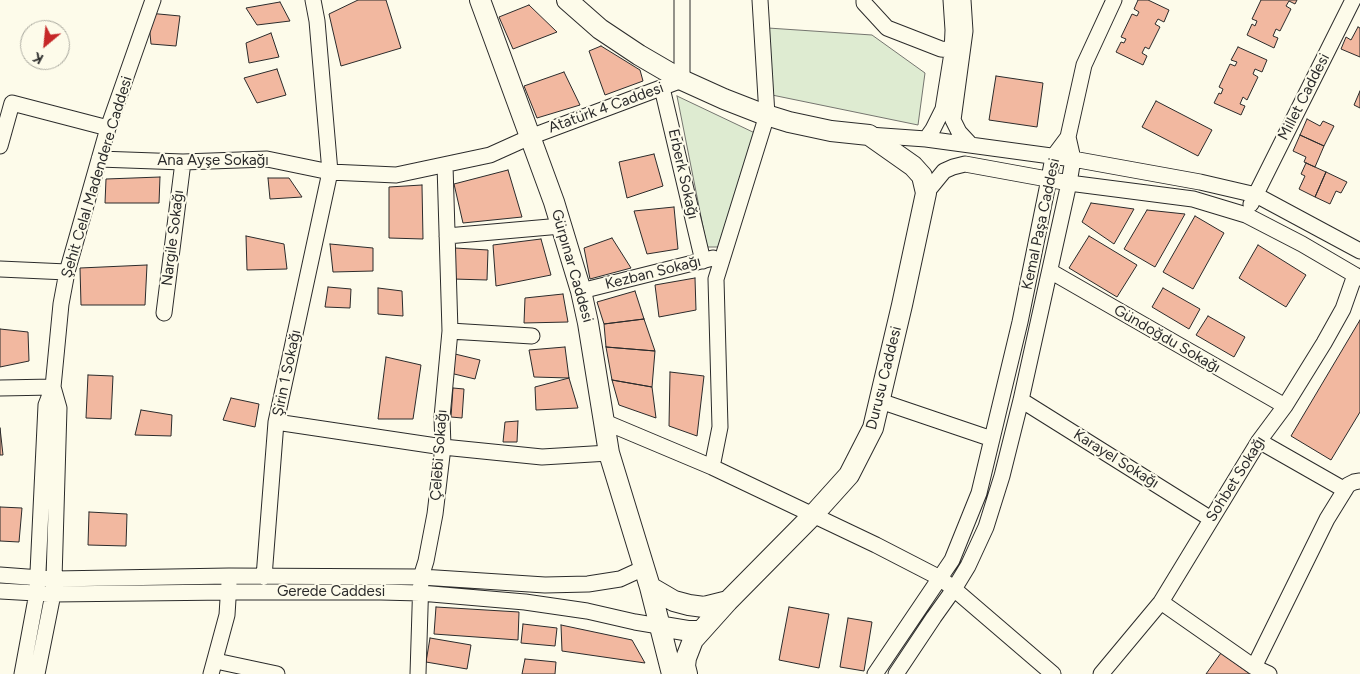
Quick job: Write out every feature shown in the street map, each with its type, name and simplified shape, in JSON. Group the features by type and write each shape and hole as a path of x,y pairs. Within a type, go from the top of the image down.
{"main road":[{"name":"Gürpınar Caddesi","path":"480,0 530,137 582,291 609,453 647,578 672,674"},
{"path":"567,0 600,29 639,54 682,80 724,99 789,122 831,131 869,135 913,166 922,176 926,193"},
{"name":"Durusu Caddesi","path":"687,674 686,658 693,640 849,475 873,428 926,193"},
{"path":"647,578 674,601 704,607 728,601"},
{"path":"659,626 701,631"}],"street":[{"name":"Şehit Celal Madendere Caddesi","path":"22,674 37,586 46,405 53,387 61,304 67,272 108,128 153,0"},
{"name":"Şirin 1 Sokağı","path":"264,577 276,422 330,172 317,21 313,0"},
{"path":"682,0 682,80"},
{"path":"712,467 720,427 716,280 767,115 760,0"},
{"path":"864,0 864,3 887,28 941,50 957,51"},
{"path":"951,0 953,30 957,51 953,120 959,132 971,145"},
{"path":"926,139 934,129 944,109 957,51 965,31 963,0"},
{"path":"1068,137 1084,65 1114,0"},
{"name":"Millet Caddesi","path":"1246,215 1353,0"},
{"name":"Atatürk 4 Caddesi","path":"530,137 682,80"},
{"name":"Erberk Sokağı","path":"662,88 703,261"},
{"path":"0,146 12,103 108,128"},
{"path":"869,135 926,139 971,145 1074,160 1200,182 1256,195 1358,245"},
{"name":"Ana Ayşe Sokağı","path":"99,159 182,162 267,159 330,172 396,175 490,155 530,137"},
{"name":"Kemal Paşa Caddesi","path":"875,674 952,560 979,493 1020,322 1053,157 1068,137"},
{"name":"Kemal Paşa Caddesi","path":"896,674 954,589 968,566 986,527 1002,476 1021,400 1074,160 1068,137"},
{"name":"Nargile Sokağı","path":"164,313 182,162"},
{"path":"926,193 944,171 965,164 1069,183 1193,199 1246,215 1302,244 1357,277"},
{"name":"Çelebi Sokağı","path":"418,674 421,577 426,561 434,514 443,447 442,417 450,331 445,165"},
{"path":"447,236 561,226"},
{"name":"Kezban Sokağı","path":"582,291 724,255"},
{"path":"0,269 67,272"},
{"name":"Gündoğdu Sokağı","path":"1050,271 1285,406"},
{"name":"Sohbet Sokağı","path":"1101,674 1161,602 1259,441 1285,406 1324,343 1343,309 1357,277"},
{"path":"450,331 532,336"},
{"name":"Şehit Celal Madendere Caddesi","path":"38,674 54,586 59,408 53,387"},
{"path":"0,388 53,387"},
{"path":"880,400 992,439"},
{"name":"Karayel Sokağı","path":"1021,400 1211,519"},
{"path":"276,422 443,447 542,457 609,453"},
{"path":"605,422 712,467 876,545 940,578 1053,674"},
{"path":"1259,441 1345,490"},
{"path":"1254,667 1327,519 1348,485 1360,482"},
{"name":"Gerede Caddesi","path":"0,575 37,586"},
{"path":"228,576 227,614 214,667 277,674"},
{"name":"Gerede Caddesi","path":"54,586 228,576 421,577 544,585 588,584 620,579 647,578"},
{"name":"Gerede Caddesi","path":"0,591 37,586 54,586 229,592 420,593 525,602 587,611 659,626"},
{"path":"1161,602 1254,667 1269,674"}],"green space":[{"path":"768,28 872,35 925,73 918,125 772,95"},
{"path":"677,96 757,134 724,247 707,247"}],"building":[{"path":"358,0 386,0 401,48 341,66 329,14"},
{"path":"1138,0 1148,0 1169,10 1164,22 1158,19 1155,24 1160,27 1149,49 1145,47 1142,53 1147,56 1143,65 1116,52 1121,42 1124,43 1126,39 1121,37 1132,14 1137,16 1139,12 1134,9"},
{"path":"1261,0 1297,0 1295,4 1289,1 1286,6 1291,9 1280,31 1276,29 1273,36 1278,38 1274,48 1247,35 1252,24 1255,26 1257,21 1252,19"},
{"path":"280,2 290,21 257,25 246,8"},
{"path":"529,5 557,32 513,49 499,17"},
{"path":"148,13 180,16 176,46 151,44"},
{"path":"1358,27 1360,28 1360,57 1341,49 1346,37 1351,40"},
{"path":"271,33 279,57 249,63 246,43"},
{"path":"601,46 640,70 643,81 605,95 589,51"},
{"path":"1238,47 1267,60 1262,72 1255,69 1253,74 1258,77 1247,100 1243,97 1240,104 1245,106 1241,115 1214,103 1219,93 1221,94 1223,89 1219,87 1230,64 1235,66 1237,62 1231,60"},
{"path":"277,69 286,95 257,103 244,78"},
{"path":"564,72 580,105 537,118 524,86"},
{"path":"996,76 1043,83 1037,127 989,120"},
{"path":"1360,91 1360,108 1354,105"},
{"path":"1156,101 1212,130 1198,156 1142,127"},
{"path":"1307,119 1320,126 1323,121 1334,126 1324,146 1300,135"},
{"path":"1300,135 1324,146 1315,167 1304,162 1306,157 1293,151"},
{"path":"654,154 663,186 627,198 619,162"},
{"path":"1306,163 1326,172 1315,197 1299,189 1305,176 1301,174"},
{"path":"508,170 522,217 463,223 454,184"},
{"path":"1326,172 1347,182 1341,193 1336,191 1330,204 1315,197"},
{"path":"160,177 159,203 105,203 106,179"},
{"path":"268,178 289,178 302,197 270,199"},
{"path":"422,185 423,239 389,238 389,187"},
{"path":"1091,203 1134,209 1114,244 1082,222"},
{"path":"674,207 678,249 647,254 634,211"},
{"path":"1147,210 1185,214 1155,267 1124,249"},
{"path":"1195,216 1224,233 1193,289 1163,272"},
{"path":"246,236 284,244 287,269 247,270"},
{"path":"1089,236 1137,265 1117,297 1069,268"},
{"path":"612,238 631,268 590,279 584,248"},
{"path":"541,239 551,275 496,286 493,245"},
{"path":"330,244 373,248 373,271 333,272"},
{"path":"1258,245 1306,275 1286,307 1239,278"},
{"path":"455,248 488,250 487,280 453,279"},
{"path":"147,265 145,305 81,305 80,268"},
{"path":"695,278 696,310 659,317 655,285"},
{"path":"328,287 351,289 350,308 325,307"},
{"path":"378,288 402,291 403,316 378,314"},
{"path":"1163,288 1200,309 1189,329 1152,307"},
{"path":"635,291 644,319 604,324 597,302"},
{"path":"563,294 568,322 524,323 525,298"},
{"path":"1208,316 1245,337 1234,357 1196,335"},
{"path":"644,319 655,351 606,347 604,324"},
{"path":"1360,320 1360,412 1331,460 1291,436"},
{"path":"0,329 28,332 29,361 0,367"},
{"path":"565,347 569,378 534,377 529,350"},
{"path":"606,347 655,351 652,387 612,380"},
{"path":"455,354 480,360 475,379 450,373"},
{"path":"386,357 421,365 413,419 378,419"},
{"path":"670,372 704,376 697,436 669,426"},
{"path":"88,375 113,376 111,419 86,418"},
{"path":"569,378 578,408 536,410 535,387"},
{"path":"612,380 652,387 656,418 619,405"},
{"path":"453,388 464,389 462,418 451,417"},
{"path":"231,398 259,404 255,427 223,420"},
{"path":"141,410 172,415 171,436 135,435"},
{"path":"518,421 517,442 503,442 505,422"},
{"path":"0,428 3,455 0,455"},
{"path":"0,507 22,508 19,542 0,541"},
{"path":"89,512 127,514 126,546 88,545"},
{"path":"436,607 519,612 518,640 434,634"},
{"path":"789,607 829,614 819,668 779,660"},
{"path":"848,618 872,622 864,671 840,667"},
{"path":"523,624 557,628 555,646 521,643"},
{"path":"561,625 632,640 645,663 562,651"},
{"path":"430,638 471,645 467,669 426,662"},
{"path":"1221,653 1250,674 1206,674"},
{"path":"525,659 556,662 555,674 522,674"}]}
